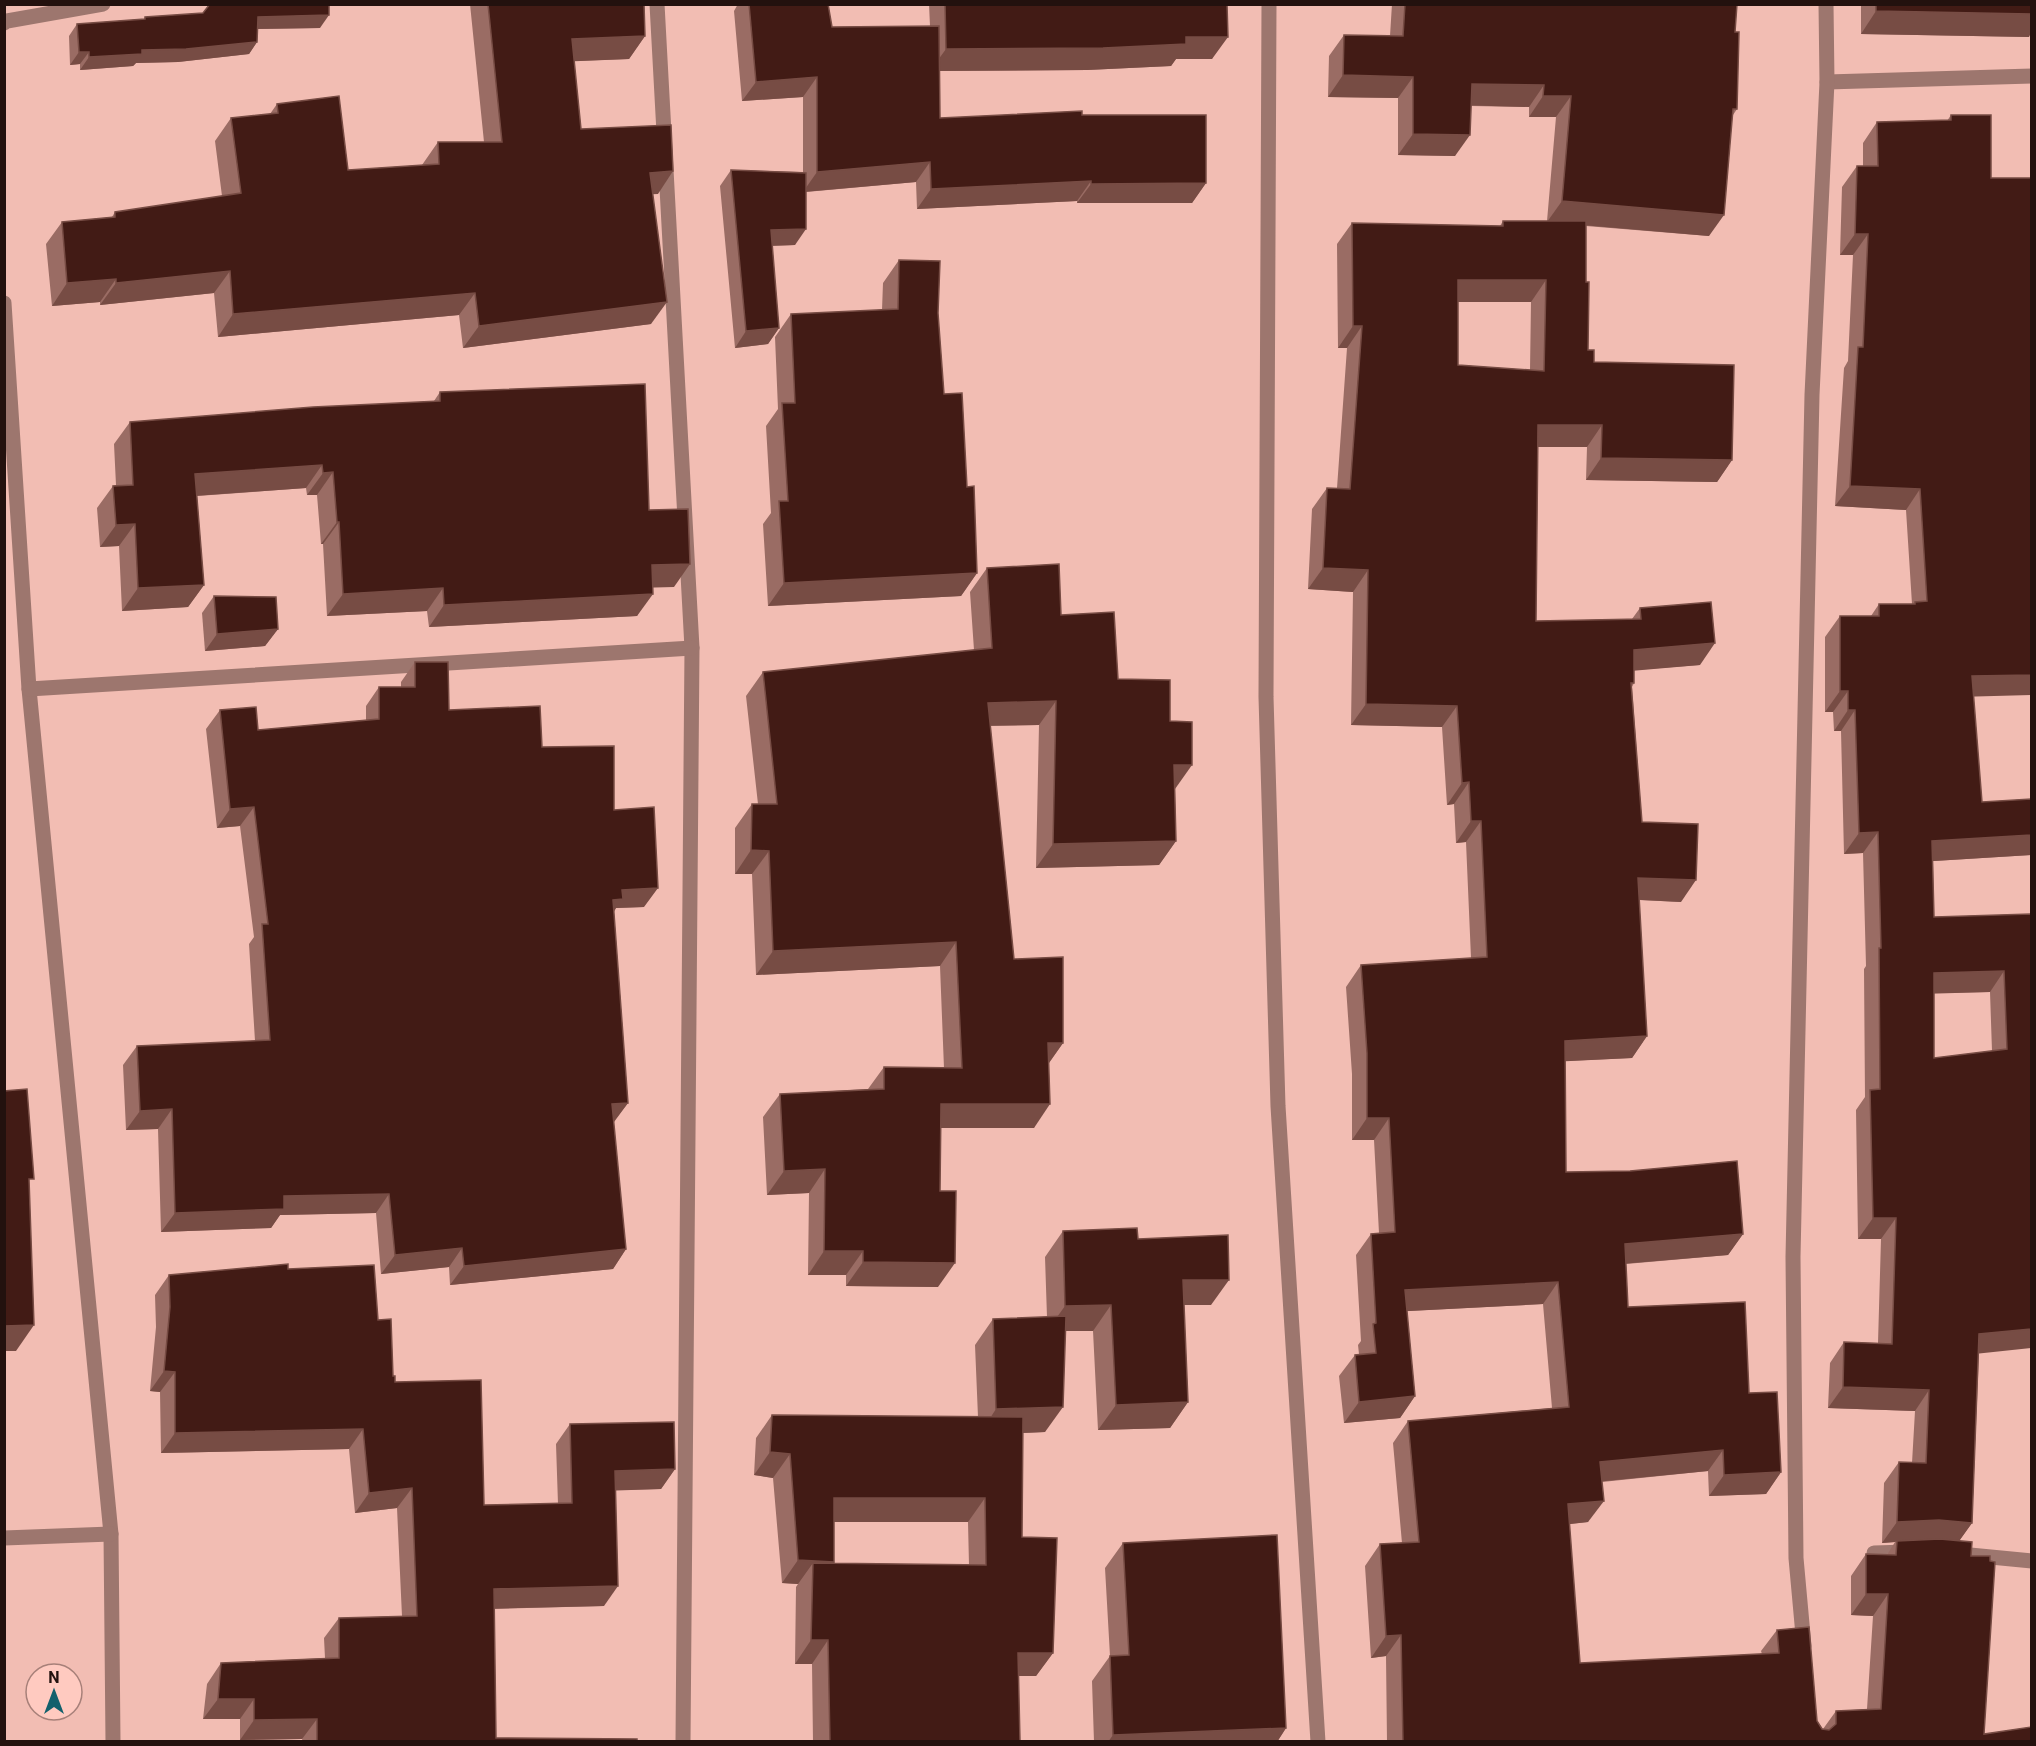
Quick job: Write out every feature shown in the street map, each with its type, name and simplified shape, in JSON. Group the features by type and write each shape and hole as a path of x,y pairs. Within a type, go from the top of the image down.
{"street":[{"path":"4,23 103,4"},
{"path":"657,4 692,648 683,1742"},
{"path":"1269,4 1266,697 1277,1082 1318,1742"},
{"path":"1805,1661 1796,1558 1793,1245 1812,395 1827,82 1826,4"},
{"path":"1827,82 2031,76"},
{"path":"4,303 29,689 111,1534 114,1742"},
{"path":"29,689 692,648"},
{"path":"4,1538 111,1534"},
{"path":"1874,1553 1925,1551"},
{"path":"1961,1554 2031,1561"}],"building":[{"path":"210,4 329,4 329,15 258,17 257,42 186,49 142,50 142,54 89,57 89,52 79,52 77,24 203,13"},
{"path":"488,4 644,4 645,36 572,39 581,129 671,125 673,171 650,173 667,302 479,326 475,293 233,314 230,271 116,283 116,279 67,283 62,222 115,217 115,212 241,193 231,118 278,113 277,104 339,96 348,170 439,164 438,142 502,142"},
{"path":"749,4 828,4 832,27 939,26 940,118 1082,111 1082,115 1206,115 1206,183 1091,184 1091,181 931,189 930,162 817,172 817,77 756,82"},
{"path":"945,4 1227,4 1228,37 1186,37 1186,44 1103,48 946,49"},
{"path":"1405,4 1737,4 1735,32 1739,32 1737,109 1733,109 1724,215 1562,201 1571,96 1543,96 1544,85 1472,84 1470,135 1413,134 1413,77 1343,75 1344,35 1403,36"},
{"path":"1876,4 2031,4 2031,14 1876,11"},
{"path":"1951,115 1991,115 1991,178 2031,178 2031,675 1972,676 1982,802 2031,799 2031,835 1932,841 1934,917 2031,914 2031,1329 1979,1334 1972,1523 1939,1520 1897,1522 1899,1462 1926,1463 1929,1390 1843,1387 1844,1342 1892,1344 1896,1218 1873,1218 1870,1090 1880,1089 1879,948 1881,948 1878,832 1859,833 1855,710 1848,710 1848,691 1840,691 1840,616 1879,616 1879,604 1915,604 1915,602 1927,601 1920,489 1850,486 1858,347 1863,347 1868,234 1855,234 1857,166 1878,166 1877,122 1951,120","holes":["2004,971 2007,1049 1934,1058 1934,973"]},
{"path":"731,170 806,173 806,229 771,230 779,328 746,331"},
{"path":"1503,221 1586,221 1586,282 1589,282 1588,350 1594,350 1594,362 1734,365 1732,460 1601,458 1602,425 1538,425 1536,621 1641,619 1640,608 1711,602 1715,643 1634,650 1634,683 1631,683 1642,822 1698,824 1696,880 1638,878 1647,1036 1565,1041 1566,1172 1630,1171 1737,1161 1743,1234 1625,1244 1628,1307 1745,1302 1749,1393 1777,1392 1781,1472 1724,1475 1723,1450 1600,1462 1604,1501 1568,1504 1580,1663 1779,1653 1777,1630 1809,1627 1817,1721 1822,1729 1829,1730 1836,1724 1836,1711 1881,1709 1888,1594 1866,1594 1866,1554 1896,1555 1897,1541 1940,1539 1972,1542 1971,1556 1990,1556 1990,1561 1995,1562 1984,1734 2031,1727 2031,1742 1403,1742 1401,1635 1386,1636 1380,1544 1419,1542 1408,1421 1569,1407 1558,1282 1405,1290 1415,1396 1359,1402 1355,1355 1376,1353 1371,1234 1395,1232 1389,1118 1367,1118 1367,1053 1361,965 1487,957 1481,821 1471,821 1469,782 1462,783 1457,706 1366,704 1368,570 1323,568 1327,488 1350,489 1362,326 1353,326 1352,223 1503,226","holes":["1458,280 1546,280 1544,371 1458,365"]},
{"path":"899,260 940,261 938,313 944,394 962,393 967,487 974,486 977,573 784,583 779,501 788,501 782,403 795,403 791,314 898,309"},
{"path":"645,384 649,510 688,509 690,564 652,565 653,594 444,605 443,588 343,594 339,522 337,522 333,472 323,473 322,465 195,474 204,585 138,588 135,524 116,525 113,486 133,485 130,422 313,407 440,401 440,392"},
{"path":"1059,564 1061,615 1114,612 1118,679 1170,680 1170,721 1192,722 1192,765 1174,765 1176,841 1053,844 1056,701 988,703 1014,959 1063,957 1063,1043 1048,1043 1050,1104 941,1104 940,1191 956,1191 955,1263 863,1262 863,1251 824,1251 825,1169 784,1171 780,1094 884,1089 884,1067 962,1068 956,942 773,951 769,851 751,850 752,804 777,804 763,672 992,648 987,568"},
{"path":"214,596 276,597 278,629 217,634"},
{"path":"415,662 448,662 449,710 540,706 542,747 614,746 614,810 654,807 658,888 622,890 623,899 613,900 628,1103 612,1104 626,1249 464,1266 462,1248 395,1255 389,1194 284,1196 284,1209 175,1213 172,1109 140,1111 137,1046 270,1040 262,924 268,924 254,807 230,809 220,710 256,707 258,730 379,719 379,687 415,687"},
{"path":"27,1089 34,1179 29,1179 34,1325 4,1326 4,1091"},
{"path":"1137,1228 1138,1239 1228,1235 1229,1280 1183,1280 1188,1402 1116,1405 1111,1305 1065,1306 1063,1231"},
{"path":"288,1264 288,1269 374,1265 378,1320 391,1319 395,1382 481,1380 484,1505 572,1503 570,1424 674,1422 675,1469 615,1471 618,1586 494,1589 496,1738 637,1739 637,1742 317,1742 317,1719 254,1720 254,1699 218,1699 221,1663 339,1658 339,1618 417,1616 412,1488 369,1493 363,1429 175,1433 175,1372 164,1371 170,1307 169,1275"},
{"path":"1066,1316 1063,1407 996,1409 993,1319"},
{"path":"772,1415 1023,1417 1022,1537 1057,1538 1053,1653 1018,1653 1020,1742 830,1742 828,1640 811,1640 813,1563 986,1565 985,1498 834,1498 834,1562 798,1560 790,1454 770,1452"},
{"path":"1277,1535 1286,1728 1113,1735 1110,1656 1129,1655 1123,1543"}]}
